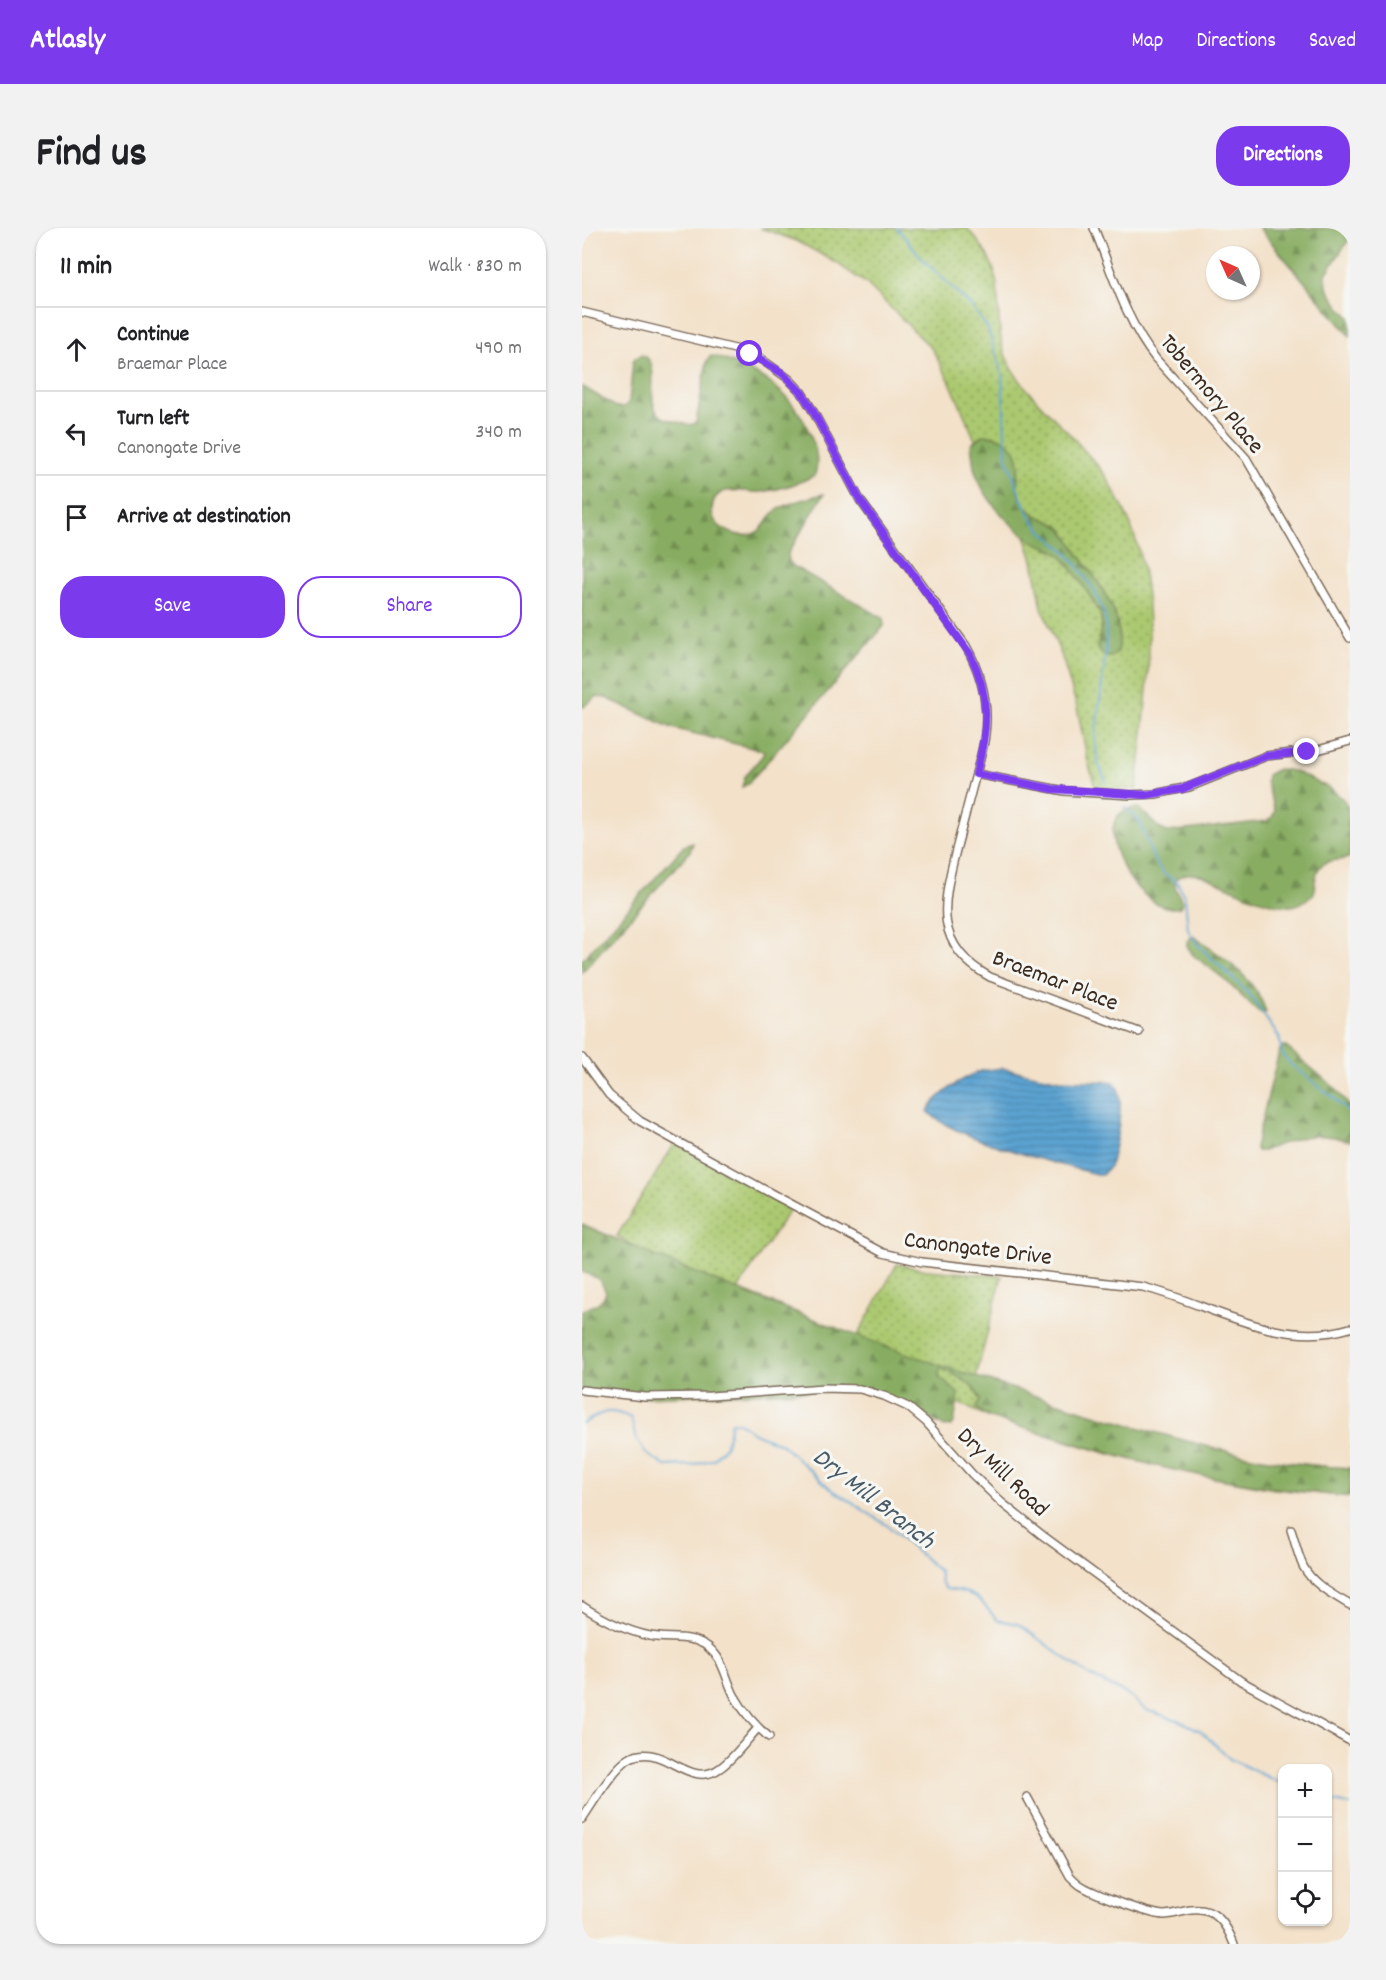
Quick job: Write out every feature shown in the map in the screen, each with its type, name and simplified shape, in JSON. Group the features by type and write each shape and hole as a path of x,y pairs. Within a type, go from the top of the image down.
{"street":[{"name":"Tobermory Place","path":"1094,228 1132,321 1144,343 1246,458 1350,638"},
{"name":"Braemar Place","path":"582,312 750,354 782,373 802,393 860,500 960,637 975,663 984,692 986,715 984,746 946,892 945,913 955,946 971,965 990,977 1139,1032"},
{"path":"976,774 1065,790 1131,795 1155,794 1189,787 1266,756 1318,750 1350,741"},
{"name":"Canongate Drive","path":"582,1058 609,1095 640,1121 883,1252 922,1262 1143,1287 1285,1333 1316,1334 1350,1328"},
{"name":"Dry Mill Road","path":"582,1390 645,1397 717,1396 824,1388 868,1392 900,1403 918,1415 996,1497 1042,1534 1241,1681 1350,1741"},
{"path":"1291,1530 1304,1567 1311,1577 1320,1586 1350,1605"},
{"path":"582,1606 632,1631 650,1636 693,1640 706,1646 719,1657 736,1698 758,1728 770,1737"},
{"path":"582,1819 619,1767 631,1758 647,1754 654,1755 694,1774 708,1773 720,1769 758,1728"},
{"path":"1027,1797 1070,1876 1079,1884 1149,1912 1163,1915 1189,1910 1212,1912 1221,1919 1234,1944"},
{"path":"1344,1944 1350,1943"}],"green space":[{"path":"760,228 967,228 978,241 992,265 997,288 1001,338 1009,363 1030,393 1103,472 1133,530 1148,602 1149,640 1145,715 1137,789 1096,789 1077,707 1062,657 1042,608 1033,560 1021,524 978,447 950,382 932,349 868,285 835,262 797,241"},
{"path":"1259,228 1350,228 1350,238 1326,274 1327,288 1350,317 1350,336"},
{"path":"642,355 649,359 652,366 653,395 657,412 667,419 687,424 696,423 707,361 711,356 758,375 789,400 804,421 812,439 817,459 815,475 796,484 769,491 724,491 714,500 713,516 720,527 726,530 740,535 753,534 760,530 781,508 824,494 788,553 789,561 793,566 883,618 884,626 748,784 742,787 745,776 764,751 672,728 606,698 596,697 582,708 582,386 616,407 624,407 629,402 633,362 635,358"},
{"path":"984,435 997,437 1012,446 1018,457 1017,488 1023,502 1031,512 1062,529 1109,601 1115,613 1119,639 1118,652 1111,657 1104,656 1097,649 1102,624 1100,613 1066,561 1057,552 1031,540 1013,526 996,508 983,489 974,468 971,444"},
{"path":"1278,769 1294,771 1331,789 1344,800 1348,808 1350,857 1330,861 1321,866 1316,874 1314,894 1308,899 1296,905 1278,905 1201,875 1190,874 1175,880 1175,887 1182,902 1180,907 1163,906 1147,897 1132,881 1121,862 1114,843 1114,825 1121,813 1139,808 1159,828 1167,832 1267,821 1275,811 1266,781 1267,775"},
{"path":"693,843 690,851 582,972 582,960 684,846"},
{"path":"1193,936 1246,978 1261,999 1266,1012 1262,1014 1258,1012 1223,978 1193,955 1187,946 1187,941"},
{"path":"1285,1046 1335,1088 1350,1107 1350,1141 1315,1136 1296,1139 1257,1151 1255,1147 1278,1056 1281,1047"},
{"path":"675,1143 790,1209 738,1289 857,1336 897,1264 927,1270 1002,1276 976,1377 1146,1430 1203,1445 1260,1458 1350,1468 1350,1497 1274,1489 1179,1471 1109,1454 990,1418 582,1224 646,1253 617,1236"},
{"path":"582,1224 763,1300 885,1346 1009,1388 1140,1428 1243,1455 1350,1468 1350,1497 1264,1486 1155,1466 990,1418 976,1408 980,1400 974,1389 964,1380 940,1368 939,1377 959,1394 954,1423 945,1427 908,1407 860,1389 645,1397 582,1390 582,1310 596,1304 606,1293 597,1279 582,1272"}],"water":[{"path":"1002,1068 1060,1080 1114,1082 1120,1099 1119,1122 1110,1166 1102,1175 1032,1157 980,1140 939,1121 928,1111 943,1094 965,1078 981,1071"}],"waterway":[{"path":"897,228 926,263 972,307 988,329 1002,374 1006,455 1022,500 1032,519 1077,565 1094,590 1103,610 1106,622 1106,651 1095,739 1098,763 1106,782"},
{"path":"1124,807 1139,820 1155,862 1164,874 1177,882 1185,898 1188,930 1197,944 1249,994 1279,1037 1282,1053 1290,1064 1334,1098 1350,1114"},
{"name":"Dry Mill Branch","path":"582,1424 606,1412 631,1418 636,1439 647,1454 665,1466 692,1465 714,1459 726,1445 731,1422 739,1422 754,1433 781,1444 831,1489 888,1526 939,1571 941,1582 946,1589 976,1597 997,1620 1018,1624 1090,1676 1127,1694 1146,1710 1180,1721 1201,1731 1230,1759 1278,1782"},
{"name":"Dry Mill Branch","path":"1332,1802 1350,1805"}],"route":[{"path":"750,354 772,365 802,393 860,500 960,637 975,663 984,692 986,715 984,746 976,774 1053,789 1146,795 1182,789 1266,756 1307,752"}]}
